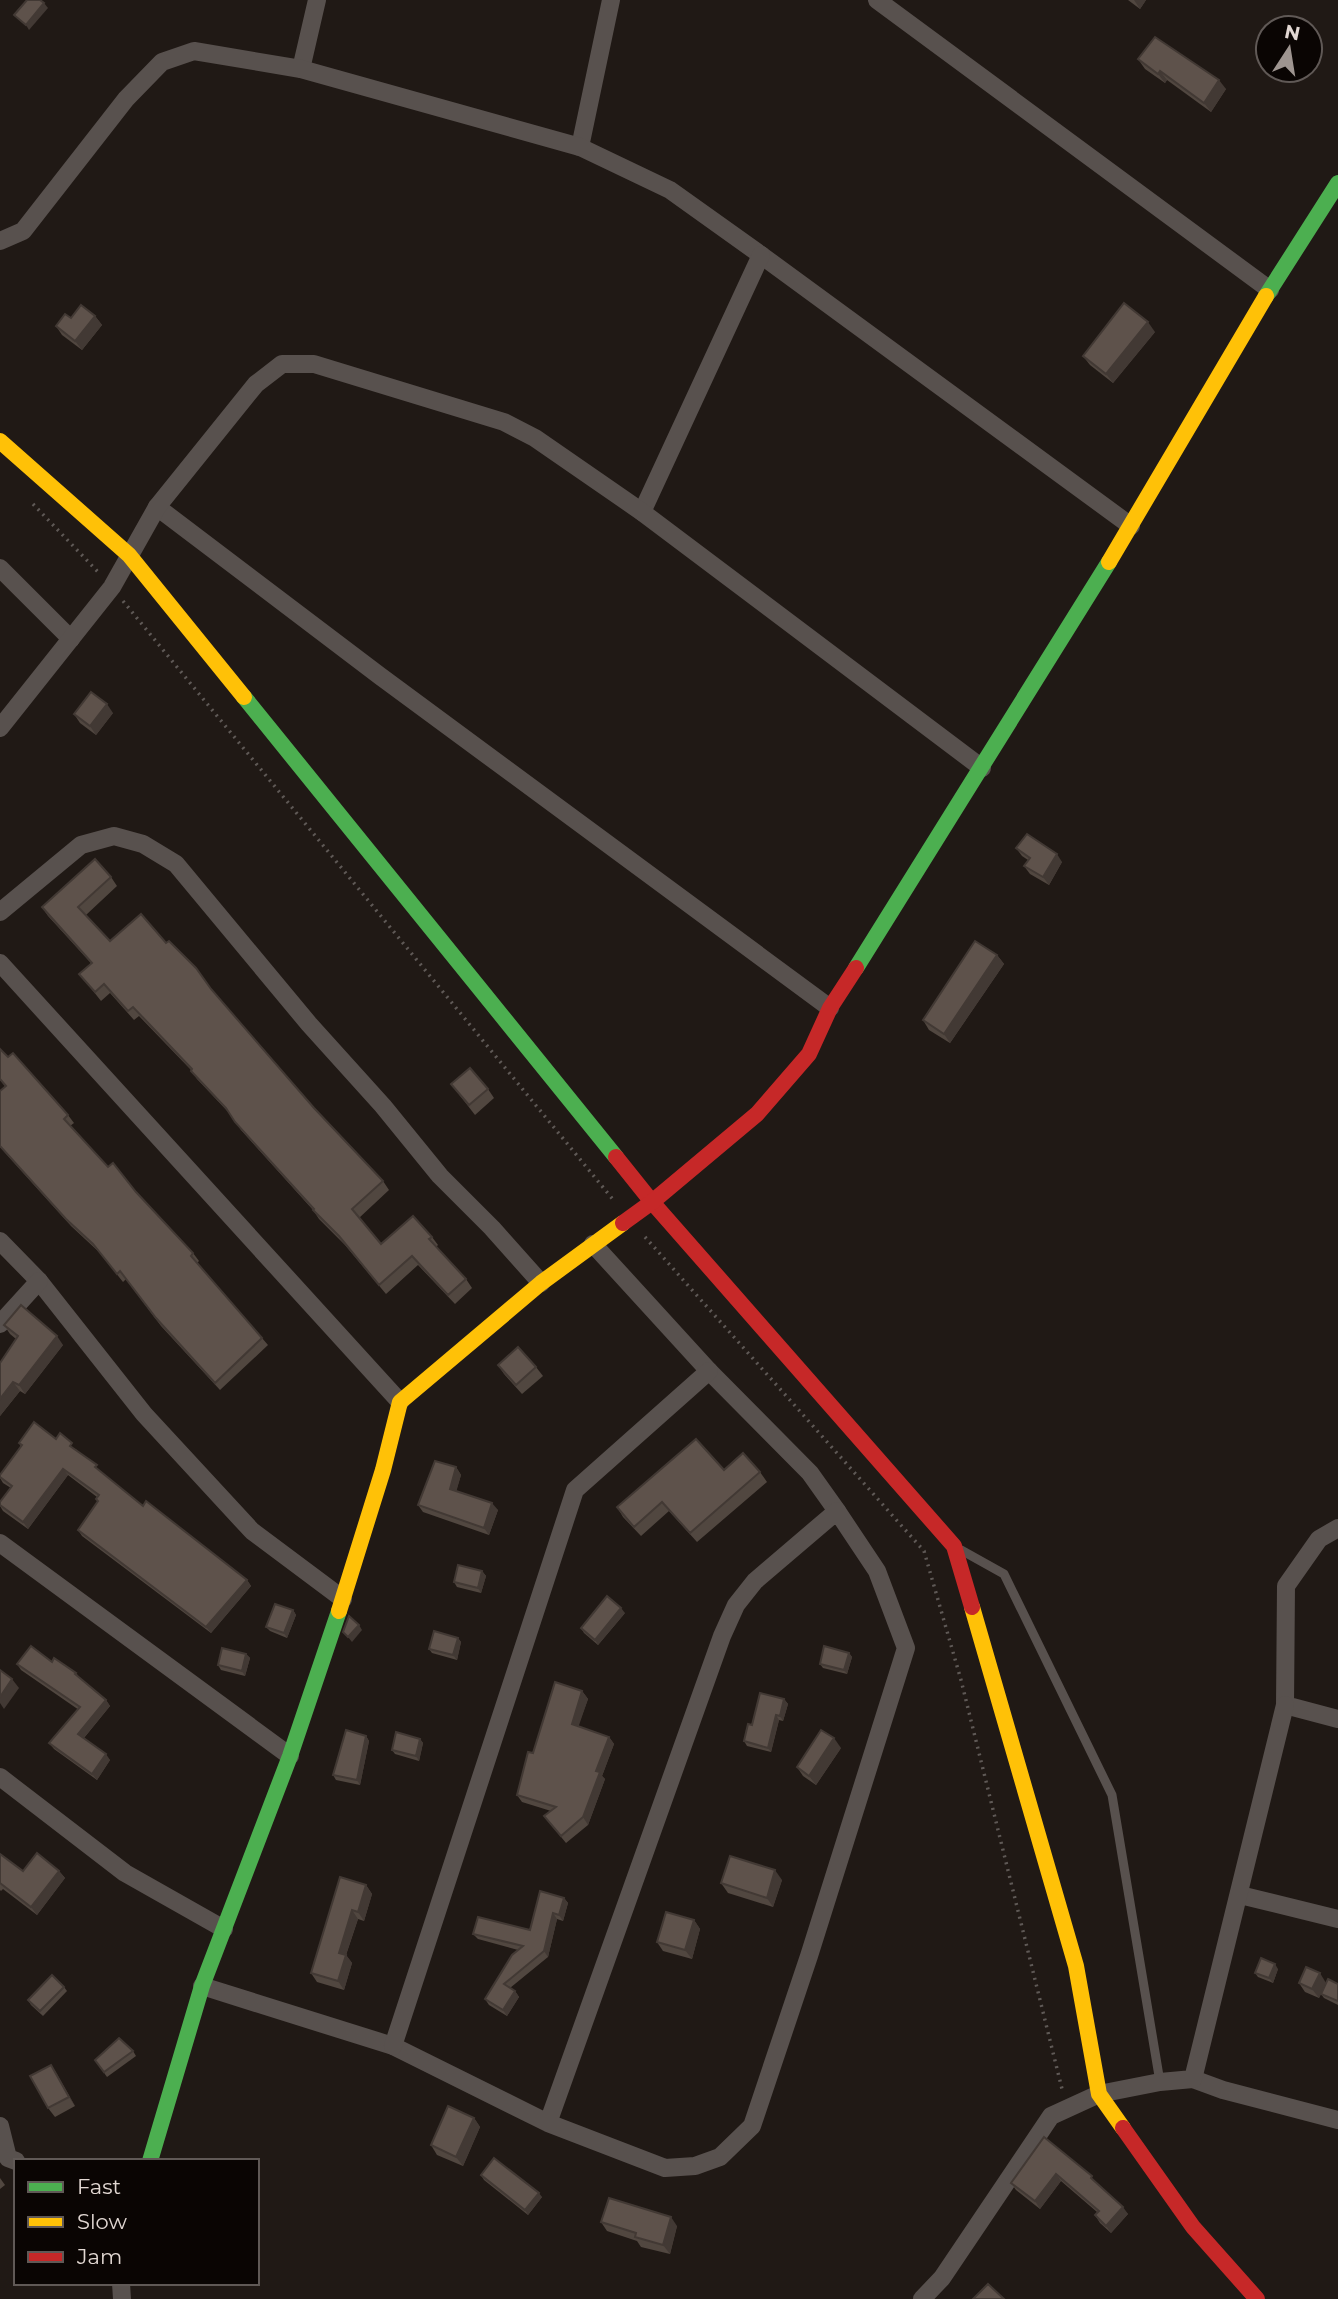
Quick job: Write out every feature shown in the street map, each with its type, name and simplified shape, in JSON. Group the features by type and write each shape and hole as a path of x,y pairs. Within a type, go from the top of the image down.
{"street":[{"path":"301,69 317,0"},
{"path":"580,147 611,0"},
{"path":"877,0 1270,290"},
{"path":"0,241 23,230 126,99 163,62 194,51 301,69 580,147 670,190 1130,526"},
{"path":"151,2159 202,1986 290,1756 343,1599 383,1470 400,1402 541,1283 652,1202 757,1114 809,1054 830,1009 982,768 1270,290 1338,183"},
{"path":"642,512 761,255"},
{"path":"0,728 112,587 157,508 256,384 282,364 314,364 504,422 535,438 642,512 982,768"},
{"path":"0,441 129,555 652,1202 954,1546 1076,1965 1099,2094 1193,2227 1258,2299"},
{"path":"157,508 830,1009"},
{"path":"0,568 71,639"},
{"path":"0,912 81,845 114,836 143,844 176,864 309,1024 383,1106 440,1175 541,1283"},
{"path":"0,963 400,1402"},
{"path":"0,1241 39,1282 144,1414 252,1531 343,1599"},
{"path":"202,1986 393,2046 548,2123 665,2168 695,2166 720,2157 752,2126 809,1956 906,1648 877,1572 810,1474 709,1371 593,1244"},
{"path":"0,1324 39,1282"},
{"path":"393,2046 575,1490 709,1371"},
{"path":"548,2123 722,1636 736,1605 755,1581 837,1511"},
{"path":"1193,2079 1285,1705 1286,1586 1319,1539 1338,1528"},
{"path":"0,1543 290,1756"},
{"path":"1285,1705 1338,1719"},
{"path":"0,1777 125,1873 225,1929"},
{"path":"1240,1895 1338,1919"},
{"path":"922,2299 942,2278 1051,2116 1099,2094 1160,2082 1193,2079 1223,2090 1338,2120"},
{"path":"0,2126 8,2159"}],"lane":[{"path":"954,1546 1004,1574 1112,1796 1160,2082"}],"building":[{"path":"27,0 40,0 44,3 26,25 14,15"},
{"path":"1155,37 1219,80 1204,103 1160,71 1158,74 1138,59"},
{"path":"1124,303 1148,322 1106,374 1083,356"},
{"path":"81,305 95,316 75,341 56,326 65,314 71,318"},
{"path":"91,692 107,704 90,726 74,714"},
{"path":"1027,834 1057,854 1043,877 1024,866 1030,858 1016,848"},
{"path":"95,859 111,877 78,907 110,941 141,914 166,943 169,941 196,968 314,1108 383,1181 352,1209 381,1244 413,1216 432,1237 429,1239 466,1279 448,1295 412,1256 379,1285 339,1236 235,1122 192,1069 133,1007 128,1011 104,984 95,992 79,974 92,963 42,907"},
{"path":"975,941 997,955 944,1034 923,1020"},
{"path":"0,1049 8,1057 13,1053 68,1115 64,1119 108,1167 113,1163 193,1253 191,1256 262,1338 215,1383 156,1318 120,1271 117,1274 93,1244 66,1219 0,1146 0,1091 6,1086 0,1079"},
{"path":"470,1068 488,1089 469,1105 451,1084"},
{"path":"21,1305 57,1336 19,1385 13,1382 0,1399 0,1363 18,1336 4,1325"},
{"path":"518,1347 536,1367 516,1385 498,1365"},
{"path":"34,1422 56,1439 60,1433 72,1443 70,1446 97,1465 95,1467 143,1506 146,1501 247,1580 206,1627 78,1530 98,1501 96,1499 99,1495 63,1469 23,1522 0,1505 12,1486 0,1475 22,1445 19,1443"},
{"path":"696,1439 724,1470 743,1453 760,1472 690,1533 662,1502 634,1527 617,1507"},
{"path":"435,1461 456,1467 450,1489 492,1503 484,1528 418,1505"},
{"path":"458,1565 482,1571 478,1588 454,1582"},
{"path":"607,1596 621,1608 595,1640 581,1628"},
{"path":"275,1604 293,1610 284,1633 266,1627"},
{"path":"349,1616 359,1625 348,1637 343,1632"},
{"path":"434,1631 458,1638 453,1655 429,1649"},
{"path":"31,1646 52,1662 54,1658 76,1673 106,1700 78,1734 106,1754 92,1774 49,1743 80,1707 17,1664"},
{"path":"824,1646 849,1653 844,1670 820,1664"},
{"path":"222,1648 246,1654 242,1671 218,1665"},
{"path":"0,1670 12,1679 0,1697"},
{"path":"555,1682 582,1691 572,1724 609,1737 596,1771 600,1772 583,1817 561,1836 544,1816 556,1807 517,1795 528,1752 533,1753"},
{"path":"760,1693 784,1699 780,1716 776,1715 768,1748 744,1741 748,1724 752,1725"},
{"path":"346,1730 366,1736 357,1780 333,1775"},
{"path":"821,1730 834,1738 809,1776 797,1767"},
{"path":"396,1732 420,1739 416,1756 392,1750"},
{"path":"37,1853 59,1871 31,1907 0,1883 0,1854 23,1871"},
{"path":"730,1856 775,1870 767,1898 721,1883"},
{"path":"340,1877 366,1885 358,1912 352,1910 339,1953 346,1955 338,1981 311,1973"},
{"path":"540,1891 564,1898 559,1915 553,1913 544,1951 504,1984 515,1991 503,2010 485,1999 512,1955 523,1946 473,1934 478,1917 530,1930"},
{"path":"666,1912 694,1920 685,1950 657,1942"},
{"path":"1261,1958 1275,1964 1269,1978 1255,1973"},
{"path":"1306,1967 1320,1973 1312,1989 1299,1983"},
{"path":"52,1975 64,1987 40,2011 28,2000"},
{"path":"1328,1979 1338,1984 1338,2001 1321,1994"},
{"path":"119,2038 133,2051 104,2072 95,2060"},
{"path":"51,2065 69,2097 48,2108 30,2076"},
{"path":"448,2106 474,2118 456,2157 431,2145"},
{"path":"1044,2137 1092,2176 1091,2178 1123,2207 1106,2226 1095,2215 1099,2211 1056,2174 1035,2201 1011,2183"},
{"path":"494,2158 539,2193 525,2210 481,2175"},
{"path":"609,2198 671,2217 663,2245 635,2237 636,2233 601,2222"},
{"path":"988,2284 1004,2299 973,2299"}],"traffic: fast":[{"path":"1266,296 1338,183"},
{"path":"856,968 1109,562"},
{"path":"244,697 616,1157"},
{"path":"151,2159 202,1986 290,1756 339,1611"}],"traffic: slow":[{"path":"1109,562 1266,296"},
{"path":"0,441 129,555 244,697"},
{"path":"339,1611 383,1470 400,1402 541,1283 623,1223"},
{"path":"972,1607 1076,1966 1099,2094 1123,2128"}],"traffic: jam":[{"path":"623,1223 757,1114 809,1054 830,1008 856,968"},
{"path":"616,1157 652,1202 954,1546 972,1607"},
{"path":"1123,2128 1193,2227 1257,2299"}]}
